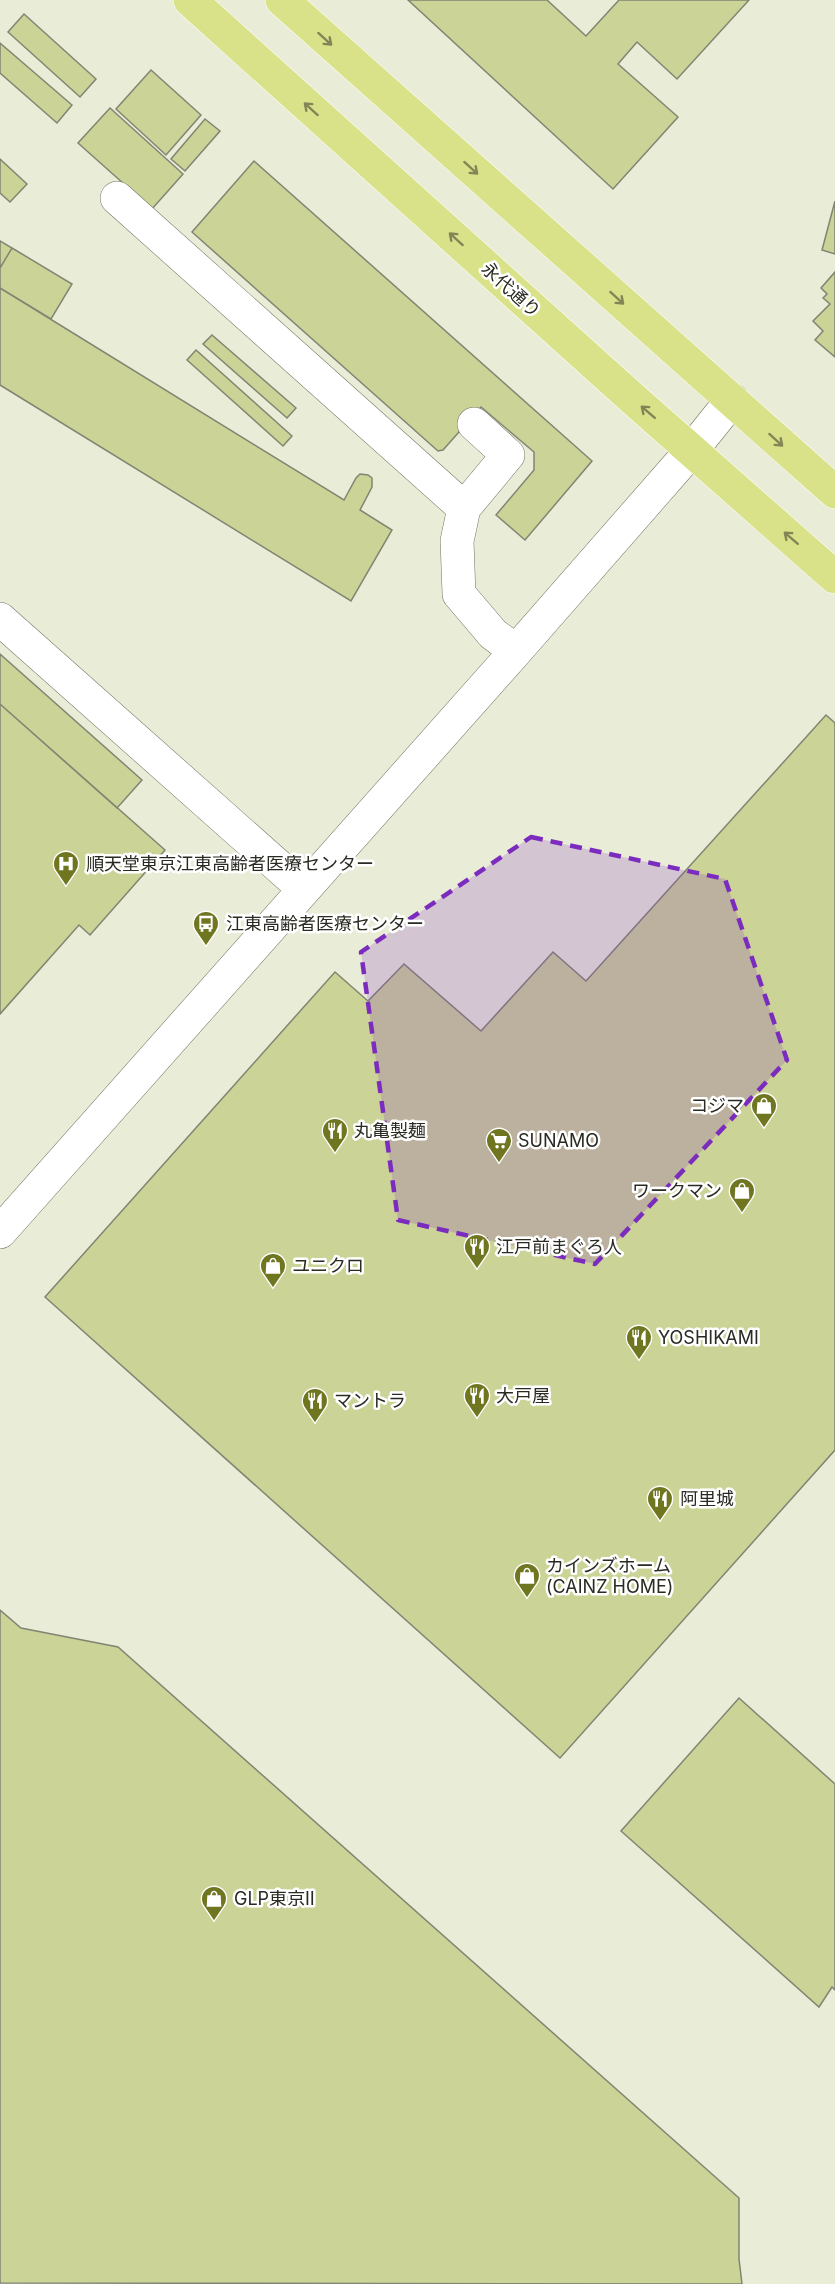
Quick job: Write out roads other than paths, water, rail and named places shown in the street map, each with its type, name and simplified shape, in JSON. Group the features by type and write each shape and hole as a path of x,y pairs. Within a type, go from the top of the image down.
{"main road":[{"name":"永代通り","path":"190,0 691,451 835,577"},
{"path":"282,0 835,492"}],"street":[{"path":"117,198 464,508"},
{"path":"0,1232 516,651 691,451 732,400"},
{"path":"474,424 508,455 464,508 457,542 459,594 493,633 516,651"},
{"path":"0,619 304,889"}],"place":[{"name":"順天堂東京江東高齢者医療センター","path":"66,887"},
{"name":"江東高齢者医療センター","path":"206,947"},
{"name":"コジマ","path":"764,1129"},
{"name":"丸亀製麺","path":"335,1154"},
{"name":"SUNAMO","path":"499,1164"},
{"name":"ワークマン","path":"742,1214"},
{"name":"江戸前まぐろ人","path":"477,1270"},
{"name":"ユニクロ","path":"273,1289"},
{"name":"YOSHIKAMI","path":"639,1361"},
{"name":"大戸屋","path":"477,1419"},
{"name":"マントラ","path":"315,1424"},
{"name":"阿里城","path":"660,1522"},
{"name":"カインズホーム (CAINZ HOME)","path":"527,1599"},
{"name":"GLP東京Ⅱ","path":"214,1922"}]}
